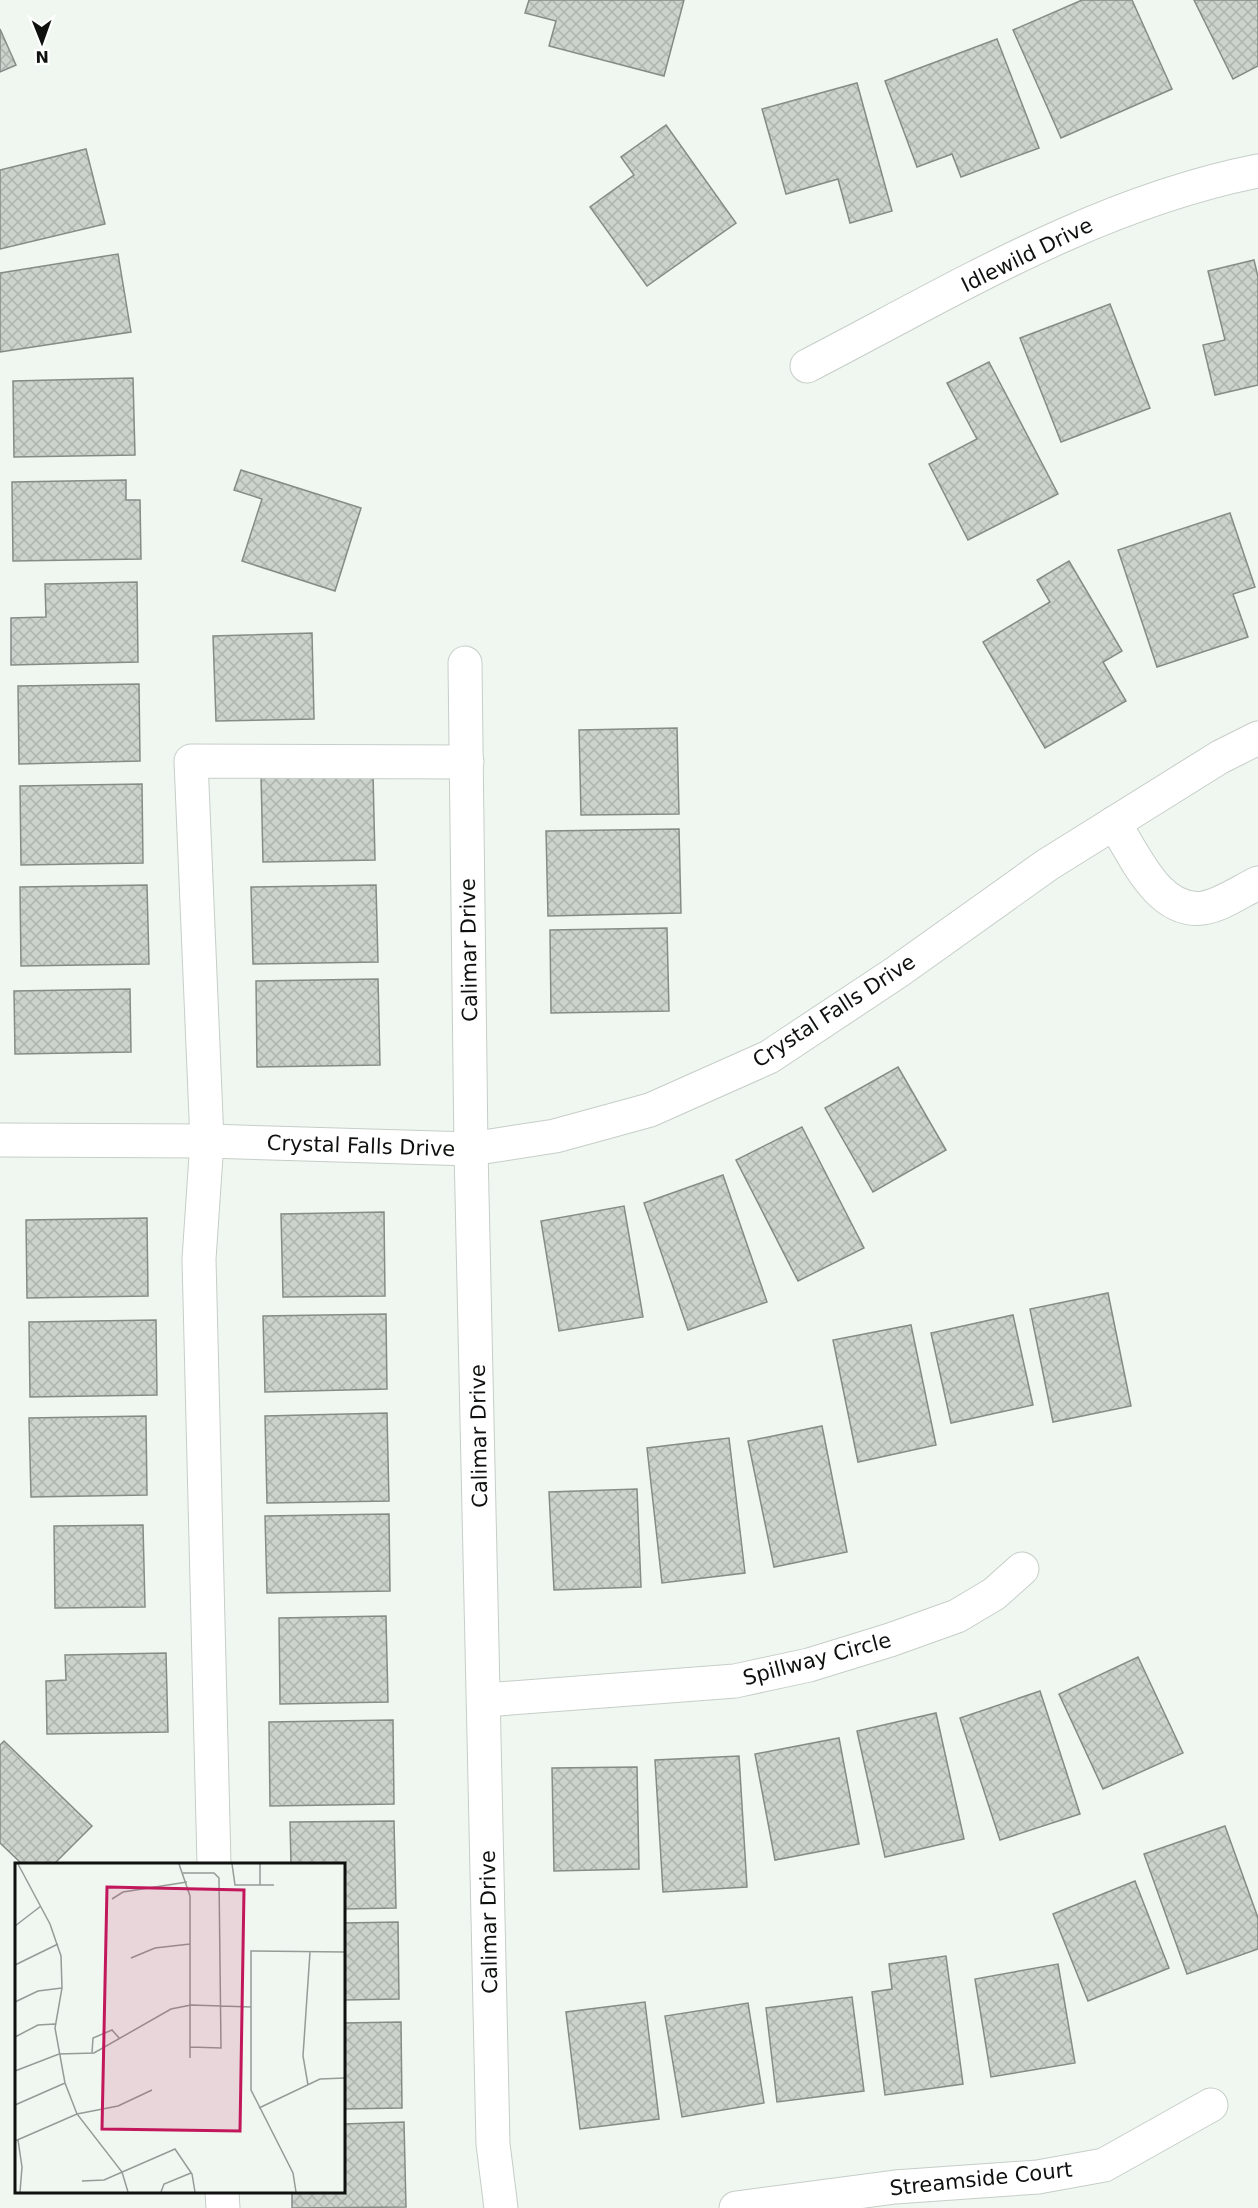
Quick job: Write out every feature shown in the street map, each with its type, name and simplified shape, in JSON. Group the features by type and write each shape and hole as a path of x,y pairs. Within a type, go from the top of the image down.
{"street":[{"name":"Idlewild Drive","path":"807,366 1004,265 1123,208 1212,180 1258,171"},
{"name":"Calimar Drive","path":"465,663 471,1149 485,1700 493,2144 501,2208"},
{"name":"Crystal Falls Drive","path":"0,1140 207,1141 471,1149 555,1136 650,1110 769,1057 897,972 1047,865 1220,757 1258,738"},
{"path":"214,1863 199,1259 207,1141 191,761 467,762"},
{"path":"1114,824 1166,899 1184,908 1204,908 1258,883"},
{"name":"Spillway Circle","path":"485,1700 735,1681 809,1665 890,1641 957,1616 994,1594 1022,1569"},
{"name":"Streamside Court","path":"735,2208 895,2187 1038,2177 1104,2165 1211,2105"},
{"path":"222,2193 223,2208"}],"building":[{"path":"529,0 684,0 664,76 549,46 556,21 525,13"},
{"path":"1082,0 1132,0 1172,89 1061,138 1013,30"},
{"path":"1194,0 1258,0 1258,66 1233,79"},
{"path":"0,29 16,65 0,72"},
{"path":"997,39 1039,148 961,177 952,154 917,167 885,81"},
{"path":"857,83 892,211 850,223 838,179 786,194 762,109"},
{"path":"666,125 736,223 647,286 590,207 634,175 621,157"},
{"path":"86,149 105,224 0,249 0,170"},
{"path":"118,254 131,332 0,352 0,273"},
{"path":"1254,260 1258,277 1258,385 1215,395 1203,345 1225,340 1208,271"},
{"path":"1110,304 1150,408 1061,442 1020,338"},
{"path":"989,362 1058,494 968,540 929,464 977,439 947,383"},
{"path":"133,378 135,455 14,457 13,381"},
{"path":"241,470 361,508 335,591 242,561 262,499 234,490"},
{"path":"126,480 126,500 140,500 141,559 13,561 12,482"},
{"path":"1230,513 1255,587 1233,594 1248,637 1157,667 1118,550"},
{"path":"1069,561 1122,651 1103,662 1126,701 1045,748 983,642 1050,602 1037,580"},
{"path":"137,582 138,662 11,665 11,618 46,617 45,584"},
{"path":"312,633 314,719 216,721 213,636"},
{"path":"139,684 140,761 19,764 18,686"},
{"path":"677,728 679,814 581,815 579,730"},
{"path":"373,773 375,860 263,862 261,775"},
{"path":"142,784 143,863 21,865 20,786"},
{"path":"679,829 681,913 548,916 546,831"},
{"path":"147,885 149,964 21,966 20,887"},
{"path":"376,885 378,962 253,964 251,887"},
{"path":"667,928 669,1011 551,1013 550,930"},
{"path":"378,979 380,1065 257,1067 256,981"},
{"path":"130,989 131,1052 15,1054 14,991"},
{"path":"898,1067 946,1150 873,1192 825,1108"},
{"path":"802,1127 864,1248 798,1281 736,1160"},
{"path":"723,1175 767,1302 688,1330 644,1203"},
{"path":"624,1206 643,1317 559,1331 541,1221"},
{"path":"384,1212 385,1296 283,1297 281,1214"},
{"path":"147,1218 148,1296 27,1298 26,1220"},
{"path":"1108,1293 1131,1406 1053,1422 1030,1309"},
{"path":"386,1314 387,1389 265,1392 263,1316"},
{"path":"1013,1315 1033,1405 951,1423 931,1333"},
{"path":"156,1320 157,1395 30,1397 29,1322"},
{"path":"911,1325 936,1445 858,1462 833,1340"},
{"path":"387,1413 389,1501 267,1503 265,1416"},
{"path":"146,1416 147,1495 31,1497 29,1418"},
{"path":"822,1426 847,1552 774,1567 748,1441"},
{"path":"729,1438 745,1573 662,1583 647,1448"},
{"path":"637,1489 641,1587 554,1590 549,1492"},
{"path":"389,1514 390,1591 267,1593 265,1516"},
{"path":"143,1525 145,1607 55,1608 54,1526"},
{"path":"386,1616 388,1702 280,1704 279,1618"},
{"path":"166,1653 168,1732 47,1734 46,1681 66,1680 65,1655"},
{"path":"1138,1657 1183,1753 1103,1789 1059,1694"},
{"path":"1040,1691 1080,1814 1000,1840 960,1718"},
{"path":"936,1713 964,1839 885,1857 857,1731"},
{"path":"393,1720 394,1804 270,1806 269,1722"},
{"path":"839,1738 859,1844 775,1860 755,1754"},
{"path":"4,1741 92,1826 55,1863 21,1863 0,1843 0,1745"},
{"path":"739,1756 747,1887 663,1892 655,1760"},
{"path":"637,1767 639,1869 554,1871 552,1768"},
{"path":"394,1821 396,1908 345,1909 345,1863 291,1863 290,1822"},
{"path":"1225,1826 1258,1918 1258,1949 1187,1974 1144,1854"},
{"path":"1135,1881 1169,1968 1088,2001 1053,1914"},
{"path":"398,1922 399,1999 345,2000 345,1923"},
{"path":"946,1956 963,2084 885,2095 872,1992 892,1989 889,1964"},
{"path":"1058,1964 1075,2063 991,2077 975,1979"},
{"path":"852,1997 864,2091 777,2102 766,2008"},
{"path":"645,2002 659,2119 580,2129 566,2012"},
{"path":"748,2003 764,2103 682,2117 665,2016"},
{"path":"401,2022 402,2108 345,2109 345,2023"},
{"path":"404,2122 406,2207 292,2208 292,2193 345,2193 345,2124"}]}
